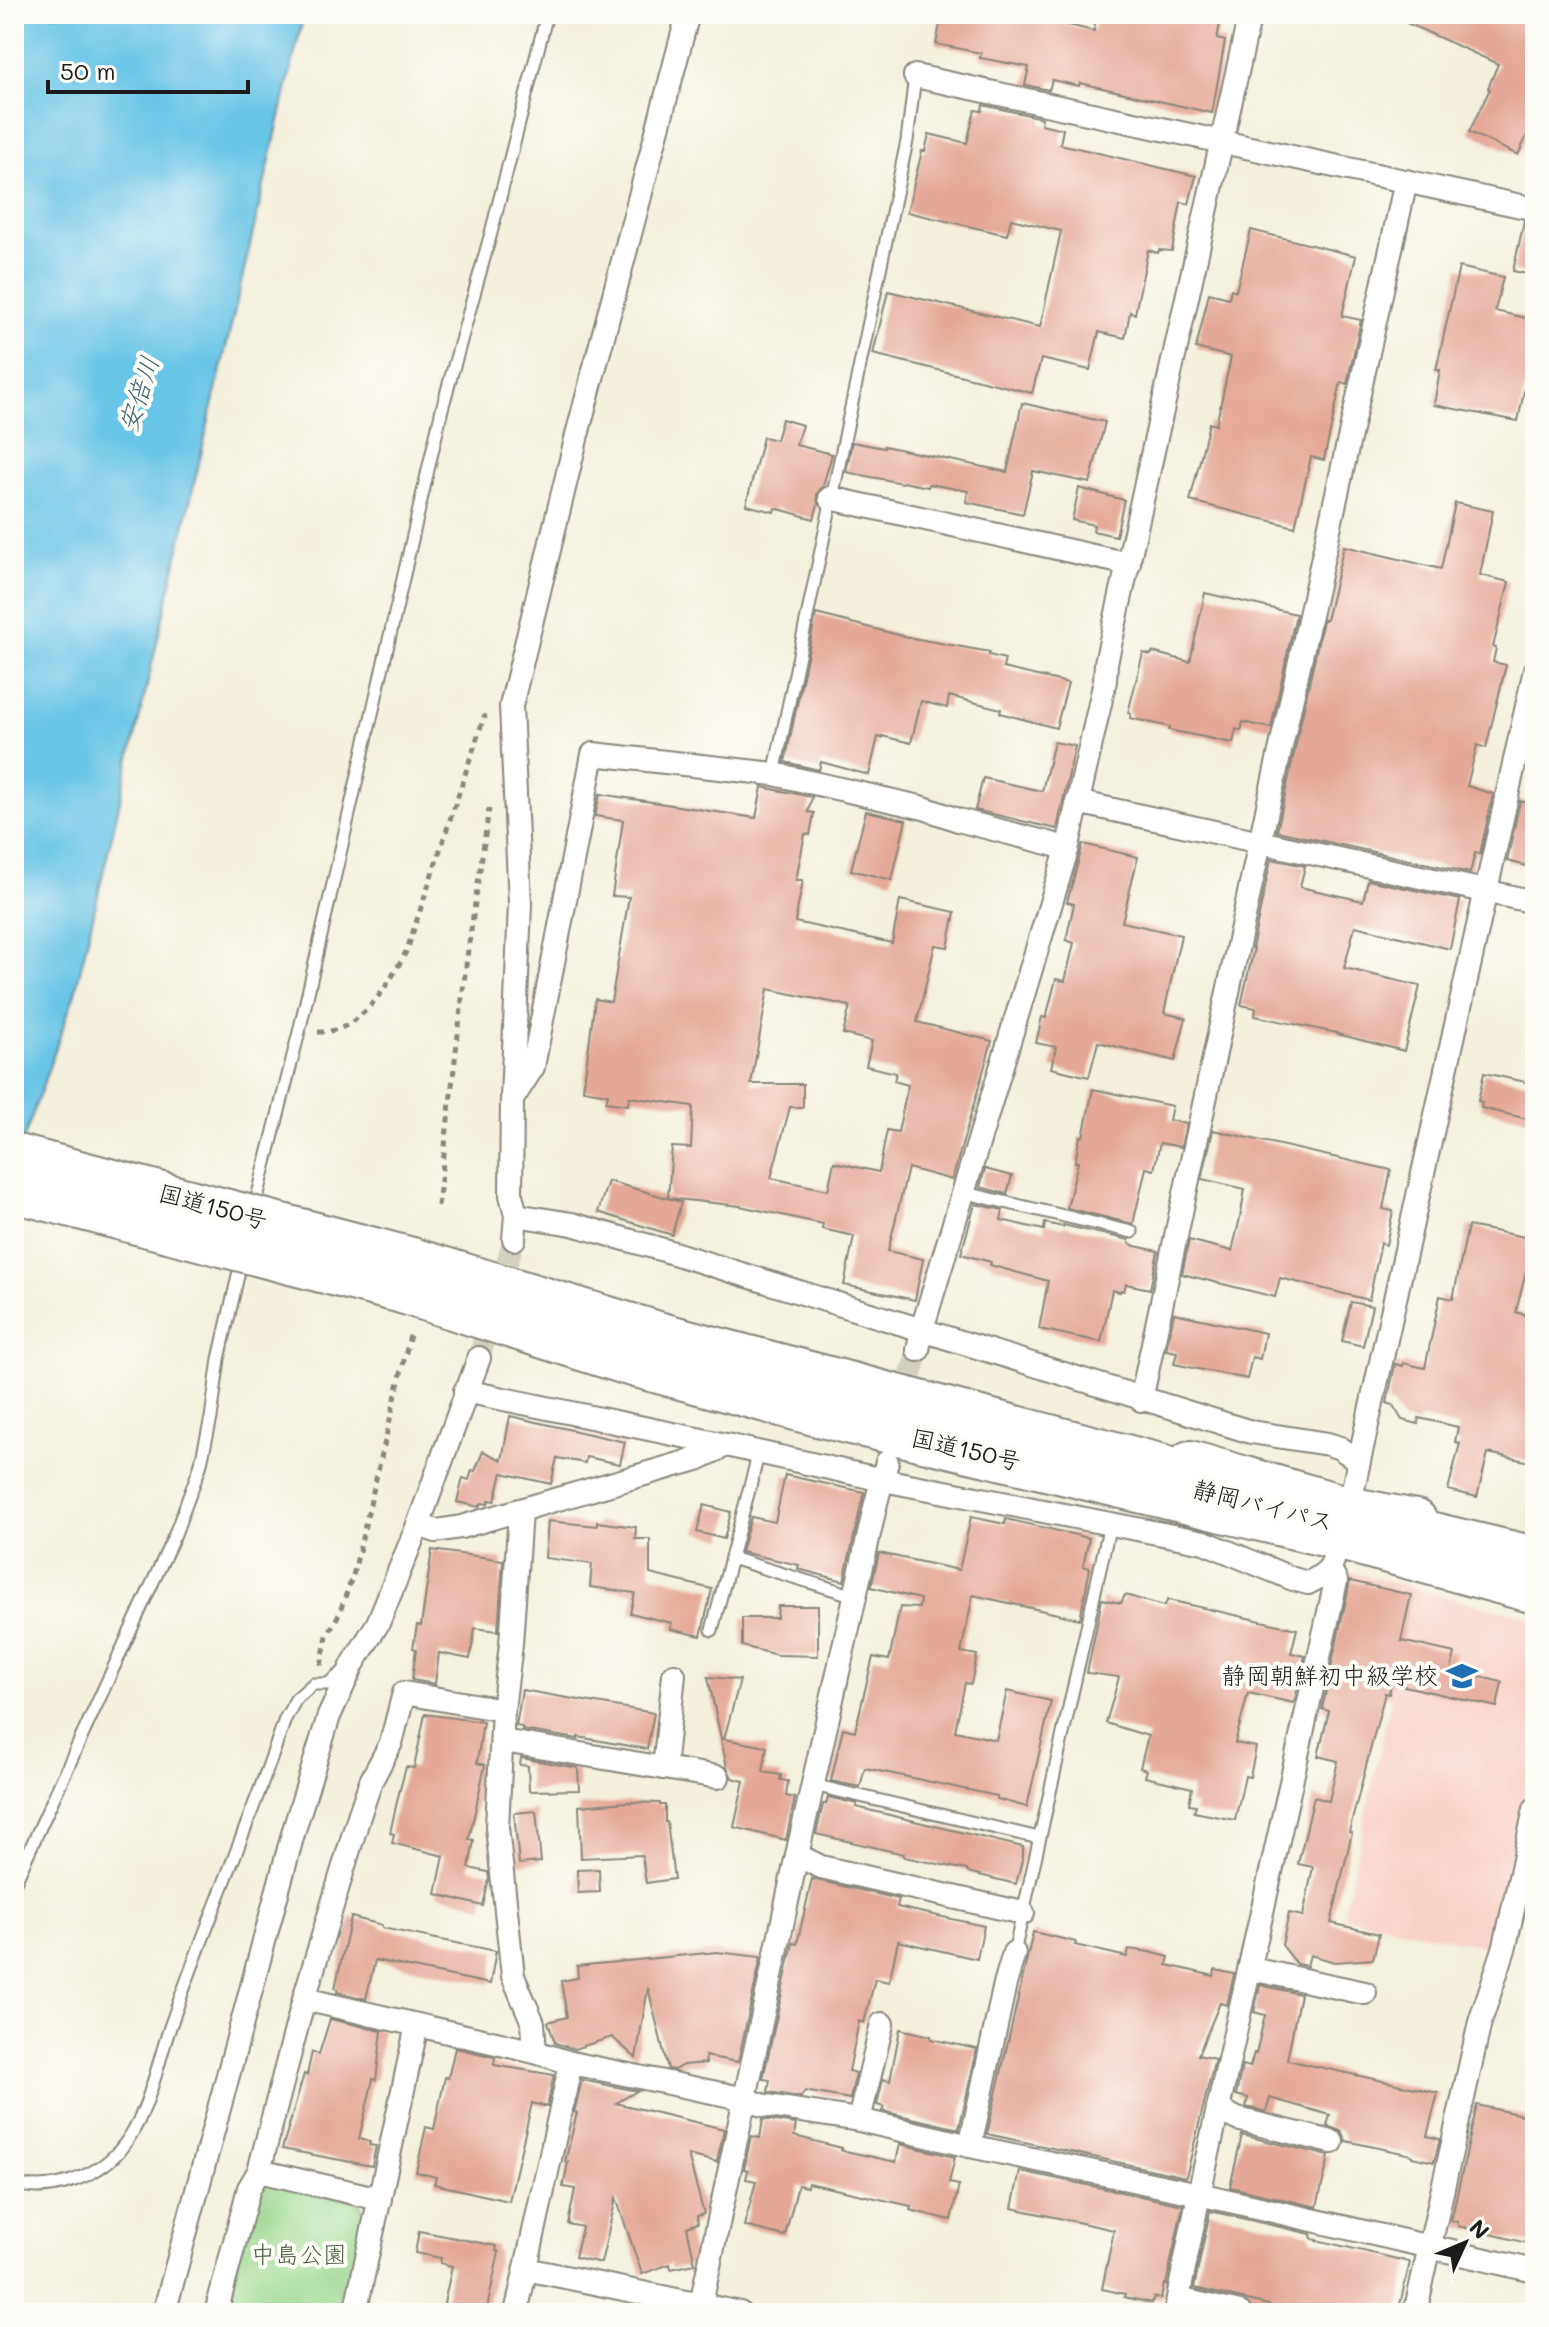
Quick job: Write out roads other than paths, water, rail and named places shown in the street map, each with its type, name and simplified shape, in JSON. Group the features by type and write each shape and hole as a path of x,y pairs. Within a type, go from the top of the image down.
{"highway":[{"name":"国道150号","path":"14,1155 408,1294 629,1364 818,1415 1339,1538 1535,1592"},
{"name":"国道150号","path":"14,1191 408,1294 992,1430"},
{"name":"国道150号","path":"408,1294 599,1295 740,1332 1339,1538 1535,1546"},
{"name":"静岡バイパス","path":"992,1430 1535,1558"},
{"name":"静岡バイパス","path":"992,1430 1535,1578"}],"street":[{"path":"514,1239 512,1099 520,904 511,706 577,435 688,14"},
{"path":"920,1339 1067,850 1250,14"},
{"path":"915,76 1535,209"},
{"path":"1141,1400 1406,181"},
{"path":"830,498 1129,564"},
{"path":"1240,2313 1176,2306 1336,1581 1339,1538 1359,1461 1535,670"},
{"path":"512,1099 533,1067 593,754 774,774 924,808 1067,850"},
{"path":"1077,802 1535,902"},
{"path":"516,1215 585,1228 920,1339 1251,1432 1328,1444 1359,1461"},
{"path":"164,2313 294,1830 329,1716 353,1664 378,1623 418,1525 479,1358"},
{"path":"465,1391 759,1452 885,1471 1110,1524 1204,1542 1308,1583 1339,1538"},
{"path":"418,1525 436,1531 520,1512 697,1459 726,1445"},
{"path":"700,2309 797,1855 885,1471"},
{"path":"520,1512 503,1710 497,1827 513,1976 533,2023 535,2052"},
{"path":"664,1768 674,1675"},
{"path":"216,2313 249,2188 259,2171 304,1999 360,1813 371,1781 391,1743 404,1693 503,1710"},
{"path":"503,1741 718,1777"},
{"path":"1415,2313 1480,2022 1505,1946 1535,1809"},
{"path":"797,1855 821,1867 1023,1913"},
{"path":"970,2146 1014,1953"},
{"path":"1251,1969 1365,1993"},
{"path":"304,1999 571,2063 746,2099 762,2105 859,2120 1535,2271"},
{"path":"859,2120 882,2024"},
{"path":"355,2313 417,2025"},
{"path":"516,2313 571,2063"},
{"path":"1218,2109 1237,2119 1332,2142"},
{"path":"259,2171 380,2199"},
{"path":"526,2269 700,2309 740,2313"}],"lane":[{"path":"14,1884 169,1548 200,1467 240,1265 299,1032 442,409 547,14"},
{"path":"774,774 907,141 915,76"},
{"path":"962,1192 1132,1232"},
{"path":"712,1630 759,1452"},
{"path":"1014,1953 1110,1524"},
{"path":"731,1558 855,1596"},
{"path":"14,2183 23,2186 73,2182 100,2168 119,2151 134,2130 285,1719 296,1699 313,1684 328,1684 353,1664"},
{"path":"813,1785 1039,1838"}],"water":[{"name":"安倍川","path":"14,14 304,14 75,993 14,1167"}],"tunnel":[{"path":"479,1358 514,1239"},
{"path":"902,1407 918,1350"}],"place":[{"name":"静岡朝鮮初中級学校","path":"1462,1676"}],"park label":[{"name":"中島公園","path":"299,2255"}]}
